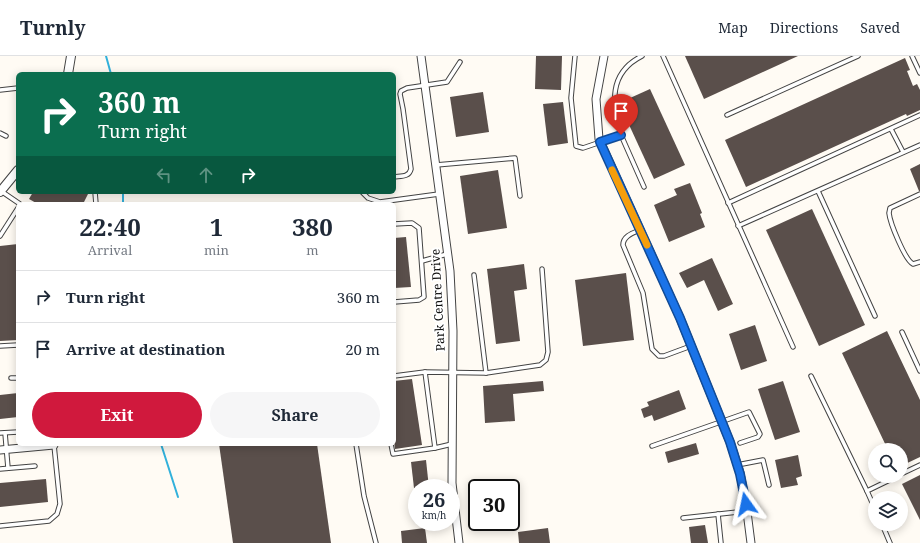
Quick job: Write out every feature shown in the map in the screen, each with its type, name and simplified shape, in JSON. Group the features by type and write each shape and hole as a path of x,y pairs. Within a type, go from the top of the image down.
{"street":[{"path":"68,72 71,56"},
{"name":"Park Centre Drive","path":"421,56 450,271 453,331 452,483 459,543"},
{"path":"604,56 596,99 599,139 680,318 730,442 747,511 751,543"},
{"path":"0,191 16,172"},
{"path":"3,450 44,446"}],"lane":[{"path":"575,56 571,98 576,146 583,148 621,135"},
{"path":"642,56 633,60 623,71 615,90 614,104 621,135 644,187"},
{"path":"663,56 793,348"},
{"path":"727,115 858,56"},
{"path":"912,56 920,72"},
{"path":"396,177 407,176 410,174 411,169 400,94 403,89 447,82 460,62"},
{"path":"0,90 16,88"},
{"path":"728,203 920,115"},
{"path":"891,129 903,152"},
{"path":"0,133 6,136"},
{"path":"738,226 920,145"},
{"path":"436,165 515,158 520,196"},
{"path":"0,191 17,202"},
{"path":"818,191 875,316"},
{"path":"364,194 368,198 380,202 439,194"},
{"path":"920,194 890,208 889,213 903,251 913,264 920,262"},
{"path":"0,236 16,211"},
{"path":"396,224 412,223 419,228 424,297 419,300 396,302"},
{"path":"640,230 626,237 623,241 643,293 652,349 659,356 664,356 692,346"},
{"path":"422,260 447,254"},
{"path":"396,376 425,372 486,373 540,365 546,360 548,352 542,269"},
{"path":"474,275 486,373"},
{"path":"902,332 920,372"},
{"path":"0,346 16,344"},
{"path":"425,372 435,448"},
{"path":"811,376 867,491 884,483"},
{"path":"11,378 16,378"},
{"path":"652,446 749,412 760,434 758,437 740,443"},
{"path":"0,434 16,432"},
{"path":"5,433 3,450 8,468"},
{"path":"391,446 393,454 452,444"},
{"path":"0,526 49,521 57,514 60,504 54,446"},
{"path":"356,446 364,496 376,543"},
{"path":"737,466 763,460 768,484"},
{"path":"908,471 920,465"},
{"path":"0,469 35,466"},
{"path":"683,518 747,511"},
{"path":"718,514 722,543"},
{"path":"885,531 890,543"}],"building":[{"path":"536,56 562,56 561,90 535,89"},
{"path":"685,56 798,56 704,99"},
{"path":"905,58 910,70 907,71 913,86 917,84 920,90 920,110 907,116 906,114 746,187 725,140"},
{"path":"650,89 685,165 654,179 619,103"},
{"path":"483,92 489,132 456,137 450,97"},
{"path":"563,102 568,143 548,146 543,104"},
{"path":"920,164 920,191 919,191 910,169"},
{"path":"498,170 507,228 468,234 460,176"},
{"path":"690,183 702,213 700,214 705,227 669,242 654,205 677,195 674,189"},
{"path":"32,194 88,194 84,202 34,202 29,199"},
{"path":"812,209 865,325 819,346 766,230"},
{"path":"406,237 411,287 396,288 396,238"},
{"path":"16,244 16,340 0,341 0,246"},
{"path":"712,258 733,304 718,311 704,280 687,288 679,273"},
{"path":"524,264 527,289 514,291 520,341 496,344 487,269"},
{"path":"626,273 634,340 583,346 575,280"},
{"path":"755,325 767,361 741,370 729,334"},
{"path":"887,331 920,400 920,457 908,463 908,443 885,443 842,353"},
{"path":"412,379 422,445 395,449 396,381"},
{"path":"543,381 544,391 513,394 515,421 485,423 483,386"},
{"path":"783,381 800,432 775,440 758,389"},
{"path":"679,390 686,409 654,421 652,415 644,418 641,409 649,406 647,402"},
{"path":"16,393 16,417 0,419 0,395"},
{"path":"696,443 699,454 668,463 665,452"},
{"path":"219,446 317,446 331,543 233,543"},
{"path":"798,455 802,476 796,478 798,485 781,488 775,460"},
{"path":"426,460 428,479 413,479 411,462"},
{"path":"920,475 920,520 908,496 908,491 906,491 902,484 908,483 908,481"},
{"path":"46,479 48,502 0,507 0,483"},
{"path":"705,525 708,543 691,543 689,527"},
{"path":"548,528 550,543 519,543 518,532"},
{"path":"401,531 425,531 427,543 402,543"}],"waterway":[{"path":"106,56 110,72"},
{"path":"123,194 123,202"},
{"path":"162,446 178,497"}],"slow traffic":[{"path":"612,170 647,245"}],"route":[{"path":"621,135 600,142 680,318 730,442 740,474 746,504"}]}
